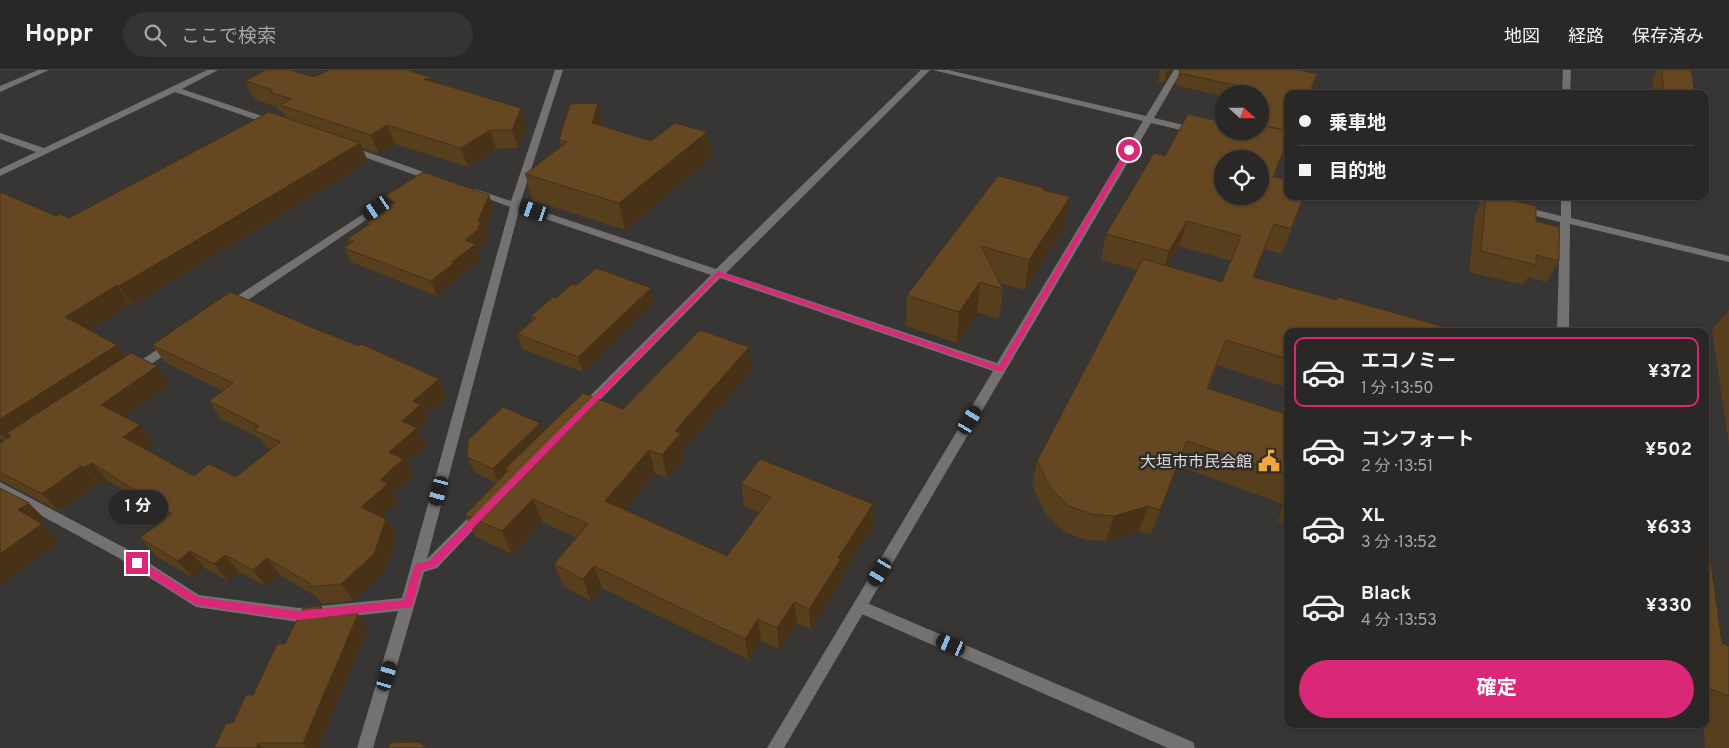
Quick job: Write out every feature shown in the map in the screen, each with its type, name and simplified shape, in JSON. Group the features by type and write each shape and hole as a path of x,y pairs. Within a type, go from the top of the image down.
{"street":[{"path":"0,89 45,70"},
{"path":"0,173 214,70"},
{"path":"365,748 408,604 515,205 559,70"},
{"path":"571,422 718,274 926,70"},
{"path":"937,70 1203,132"},
{"path":"775,748 1147,119 1178,70"},
{"path":"1566,90 1567,70"},
{"path":"175,89 285,127"},
{"path":"0,136 45,152"},
{"path":"342,146 444,182"},
{"path":"222,312 427,176"},
{"path":"462,188 1000,369"},
{"path":"1482,200 1729,259"},
{"path":"1563,328 1566,200"},
{"path":"123,377 180,339"},
{"path":"0,487 122,553 196,600 298,616 408,604"},
{"path":"418,567 432,564 488,507"},
{"path":"860,606 1187,748"}],"building":[{"path":"266,70 290,70 314,77 329,70 407,70 433,78 424,79 521,108 512,130 490,130 461,148 387,125 371,135 280,105 291,99 270,92 273,90 245,81"},
{"path":"1180,70 1300,70 1317,74 1311,90 1284,90 1284,130 1269,127 1269,85 1235,85 1179,73"},
{"path":"1661,70 1691,70 1694,90 1664,90"},
{"path":"598,103 592,123 651,141 675,123 707,132 619,203 525,174 567,142 559,140 570,104"},
{"path":"269,112 360,143 65,317 117,345 0,419 0,192 56,216 60,214 69,218"},
{"path":"1188,114 1214,120 1214,140 1269,140 1269,127 1284,130 1284,150 1273,177 1284,179 1284,200 1302,200 1291,229 1274,224 1253,277 1337,300 1338,297 1447,328 1284,328 1284,358 1226,340 1207,388 1284,414 1284,474 1187,441 1160,510 1148,506 1114,516 1092,514 1069,506 1051,489 1037,461 1143,259 1222,282 1241,236 1187,221 1169,251 1106,234 1154,153 1165,156"},
{"path":"423,172 489,195 478,222 482,223 478,227 480,228 465,240 476,244 431,281 344,248 354,241 347,239 370,224 366,223 395,202 382,198"},
{"path":"998,176 1070,197 1029,260 981,246 1003,289 980,282 959,312 907,295"},
{"path":"1486,200 1510,200 1536,206 1536,221 1559,227 1559,261 1536,255 1536,265 1481,251"},
{"path":"596,268 651,288 578,357 517,334 536,318 531,316 553,297 556,298 572,284 577,285"},
{"path":"230,292 313,328 359,346 361,344 439,379 413,401 420,405 402,421 417,428 389,452 403,459 380,480 388,484 361,507 386,519 374,554 341,584 310,587 311,584 267,558 253,570 225,555 214,564 190,551 178,561 140,538 172,514 92,463 84,468 81,466 42,494 0,472 0,443 11,436 7,433 131,353 157,366 101,405 140,425 123,437 194,476 209,464 236,477 280,442 254,430 259,426 209,401 233,383 152,345"},
{"path":"700,330 749,347 675,431 681,433 662,455 649,450 605,501 727,556 771,497 741,484 760,459 873,504 838,558 841,559 809,609 794,602 777,628 758,619 745,639 594,566 583,579 554,564 588,524 533,499 502,531 465,515 508,471 505,469 583,393 623,409"},
{"path":"503,407 540,423 493,469 467,457 468,440"},
{"path":"0,488 29,503 18,510 42,524 0,554"},
{"path":"1709,549 1722,643 1729,646 1729,696 1709,688"},
{"path":"321,606 313,613 358,614 303,743 258,743 256,748 214,748 226,723 233,723 246,695 253,695 277,644 285,644 303,608"},
{"path":"418,742 428,748 388,748 390,743"}],"place":[{"name":"大垣市市民会館","path":"1269,461"}],"route":[{"path":"137,563 196,600 298,616 408,604 418,567 432,564 718,274 1000,369 1129,150"}]}
